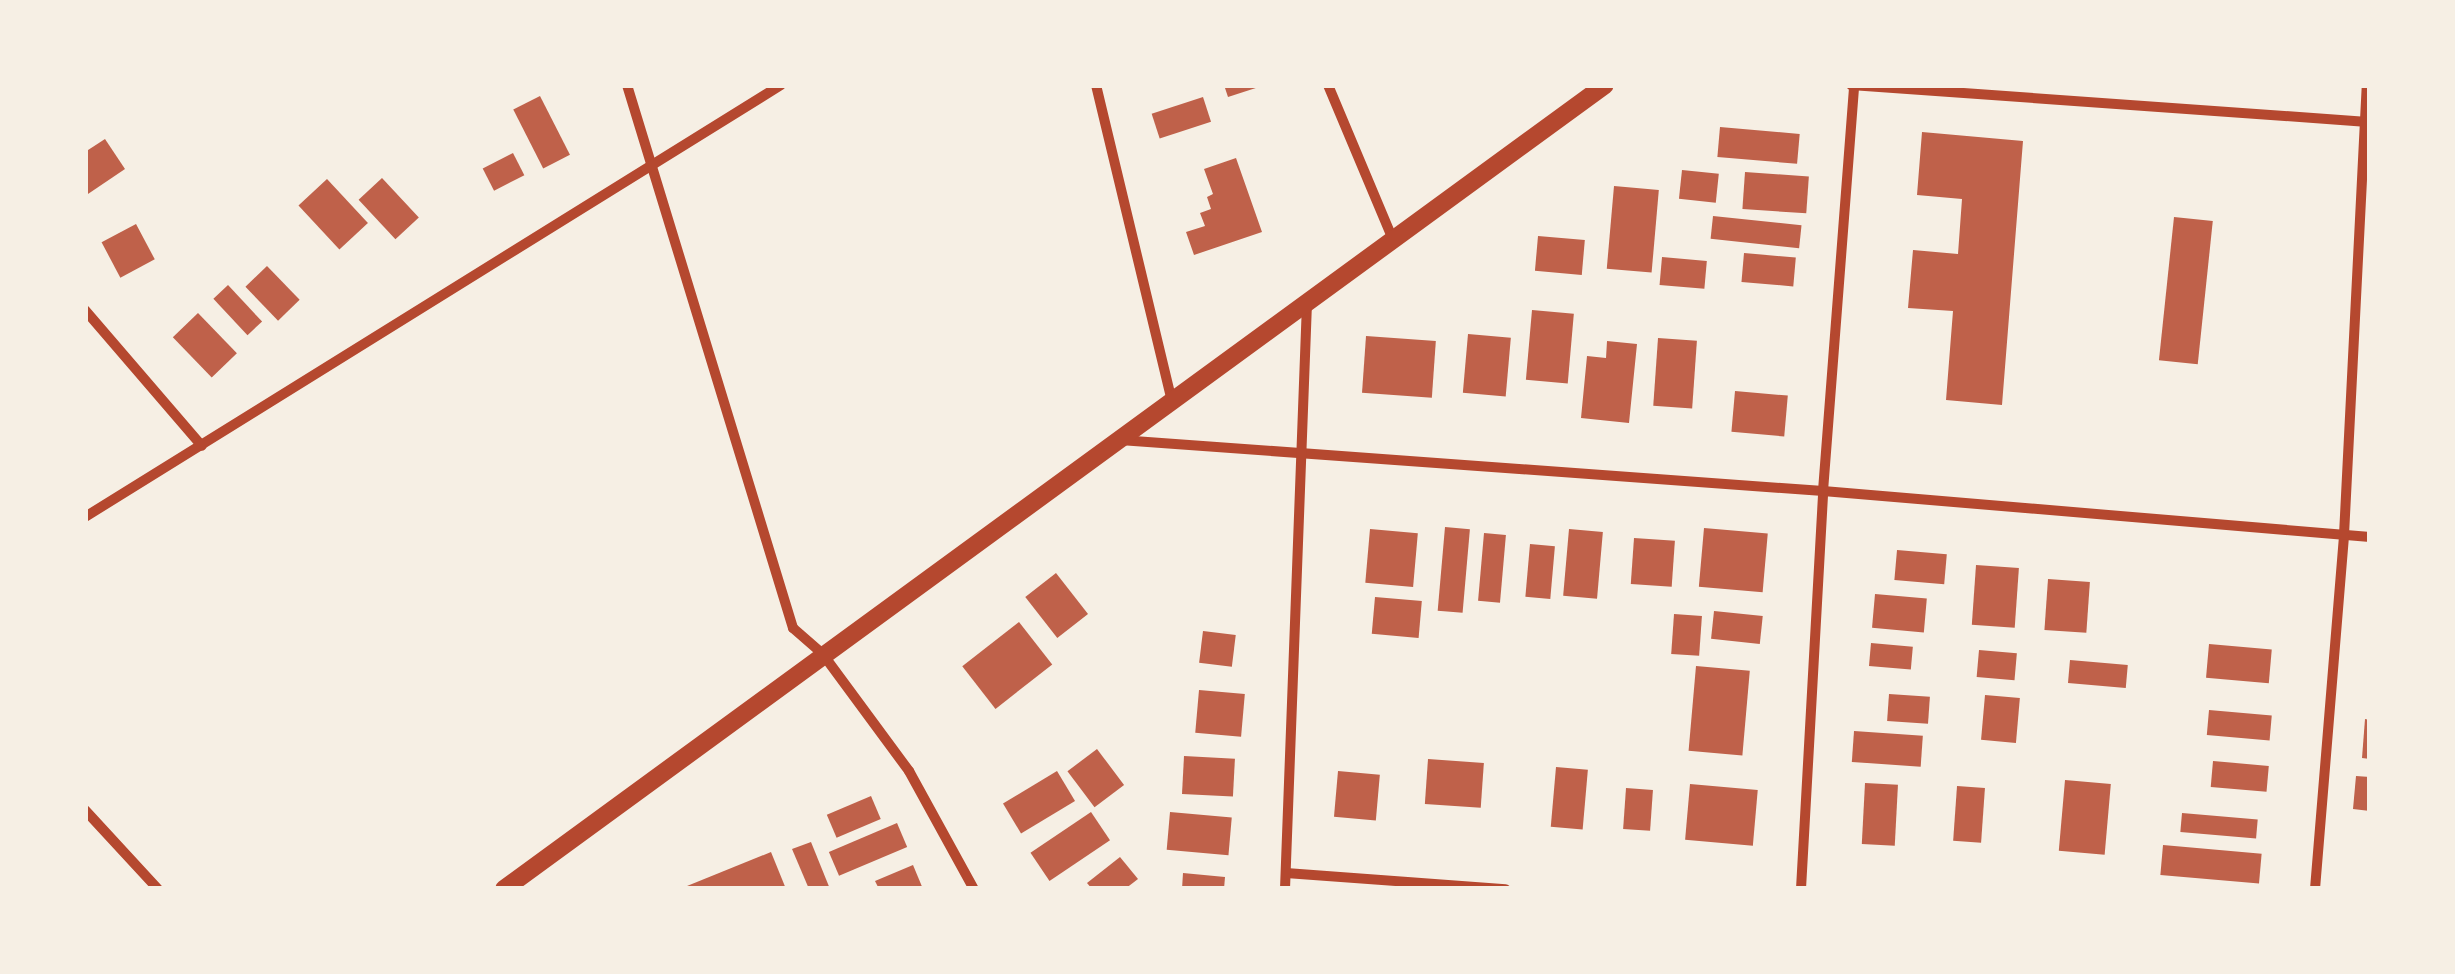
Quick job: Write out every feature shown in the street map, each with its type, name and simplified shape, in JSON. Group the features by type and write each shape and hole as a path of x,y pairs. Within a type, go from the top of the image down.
{"street":[{"path":"628,85 793,628 822,653 909,771 974,889"},
{"path":"85,518 781,85"},
{"path":"1096,85 1171,398"},
{"path":"1328,85 1393,241"},
{"path":"504,889 1171,398 1307,304 1605,85"},
{"path":"1801,889 1823,491 1853,85 2367,122"},
{"path":"2316,889 2344,535 2366,85"},
{"path":"1285,889 1307,304"},
{"path":"85,310 202,446"},
{"path":"1119,440 1823,491 2370,537"},
{"path":"85,810 158,889"},
{"path":"1286,873 1505,889"}],"building":[{"path":"1224,85 1262,85 1262,86 1228,97"},
{"path":"540,96 570,155 543,168 513,110"},
{"path":"1203,97 1211,122 1160,138 1152,114"},
{"path":"1720,127 1800,134 1797,164 1717,157"},
{"path":"1922,132 2023,141 2002,405 1946,400 1953,311 1908,308 1913,250 1958,254 1962,199 1917,195"},
{"path":"105,139 125,169 85,196 85,152"},
{"path":"513,153 524,175 494,191 483,168"},
{"path":"1236,158 1262,232 1194,255 1186,232 1205,226 1200,213 1211,209 1207,197 1213,194 1204,169"},
{"path":"1682,170 1719,174 1716,203 1679,199"},
{"path":"1745,172 1809,176 1806,213 1742,209"},
{"path":"382,178 419,217 395,239 359,200"},
{"path":"327,179 368,223 339,249 298,206"},
{"path":"1614,186 1659,190 1652,273 1607,269"},
{"path":"1713,216 1802,225 1799,248 1711,239"},
{"path":"2174,217 2213,221 2198,364 2159,360"},
{"path":"136,224 155,259 120,278 102,242"},
{"path":"1538,236 1585,240 1582,275 1535,271"},
{"path":"1744,253 1796,258 1793,286 1741,282"},
{"path":"1662,257 1707,261 1704,289 1660,285"},
{"path":"267,266 300,300 278,321 245,287"},
{"path":"228,285 262,322 247,335 213,299"},
{"path":"1532,310 1574,314 1568,383 1526,380"},
{"path":"198,313 237,353 212,378 173,337"},
{"path":"1468,334 1511,338 1506,397 1463,393"},
{"path":"1366,336 1436,341 1432,398 1362,393"},
{"path":"1658,338 1697,341 1692,409 1653,406"},
{"path":"1607,341 1637,344 1629,423 1581,418 1587,356 1606,358"},
{"path":"1735,391 1788,396 1784,436 1731,432"},
{"path":"1445,527 1470,529 1463,613 1438,611"},
{"path":"1704,528 1768,534 1763,592 1699,587"},
{"path":"1370,529 1418,533 1413,587 1365,583"},
{"path":"1569,529 1603,532 1597,599 1563,596"},
{"path":"1484,533 1506,535 1500,603 1478,601"},
{"path":"1634,538 1675,541 1672,587 1631,584"},
{"path":"1530,544 1555,546 1550,599 1525,597"},
{"path":"1897,550 1947,554 1944,584 1894,580"},
{"path":"1976,565 2019,568 2015,628 1972,625"},
{"path":"1056,573 1088,614 1057,638 1025,597"},
{"path":"2048,579 2090,582 2086,633 2044,630"},
{"path":"1875,594 1927,599 1924,632 1872,628"},
{"path":"1375,597 1422,601 1419,638 1372,634"},
{"path":"1714,611 1763,616 1760,644 1711,639"},
{"path":"1674,614 1702,616 1699,656 1671,654"},
{"path":"1019,622 1052,665 996,709 962,666"},
{"path":"1203,631 1236,635 1232,667 1199,663"},
{"path":"1871,643 1913,647 1911,670 1869,666"},
{"path":"2209,644 2272,649 2269,683 2206,678"},
{"path":"1979,650 2017,653 2015,680 1977,677"},
{"path":"2070,660 2128,665 2126,688 2068,683"},
{"path":"1696,666 1750,671 1742,755 1689,751"},
{"path":"1199,690 1245,694 1241,737 1195,733"},
{"path":"1889,694 1930,697 1928,724 1887,721"},
{"path":"1985,695 2020,698 2016,743 1981,740"},
{"path":"2209,710 2272,715 2270,740 2207,735"},
{"path":"2365,719 2370,720 2370,759 2362,758"},
{"path":"1854,731 1923,736 1921,767 1852,762"},
{"path":"1097,749 1124,785 1095,807 1067,771"},
{"path":"1184,756 1235,759 1233,797 1182,794"},
{"path":"1428,759 1484,763 1481,808 1425,804"},
{"path":"2213,761 2269,766 2267,792 2211,787"},
{"path":"1556,767 1588,770 1583,830 1551,827"},
{"path":"1057,771 1075,801 1021,833 1003,803"},
{"path":"1338,771 1380,775 1376,820 1334,817"},
{"path":"2356,776 2370,777 2370,811 2353,809"},
{"path":"2065,780 2111,784 2105,855 2059,851"},
{"path":"1865,783 1898,785 1895,846 1862,844"},
{"path":"1690,784 1758,790 1753,846 1685,840"},
{"path":"1957,786 1985,788 1981,843 1953,841"},
{"path":"1626,788 1653,790 1650,831 1623,829"},
{"path":"871,796 881,819 837,838 827,815"},
{"path":"1091,812 1110,840 1049,881 1030,853"},
{"path":"1170,812 1232,817 1228,855 1167,850"},
{"path":"2182,813 2258,820 2256,839 2180,832"},
{"path":"897,823 907,847 839,876 829,852"},
{"path":"811,842 830,889 809,889 792,849"},
{"path":"2163,845 2262,854 2259,884 2160,875"},
{"path":"771,852 786,889 688,889 687,886"},
{"path":"1120,857 1138,879 1125,889 1092,889 1087,883"},
{"path":"913,865 923,889 879,889 875,881"},
{"path":"1183,873 1225,877 1224,889 1182,889"}]}
